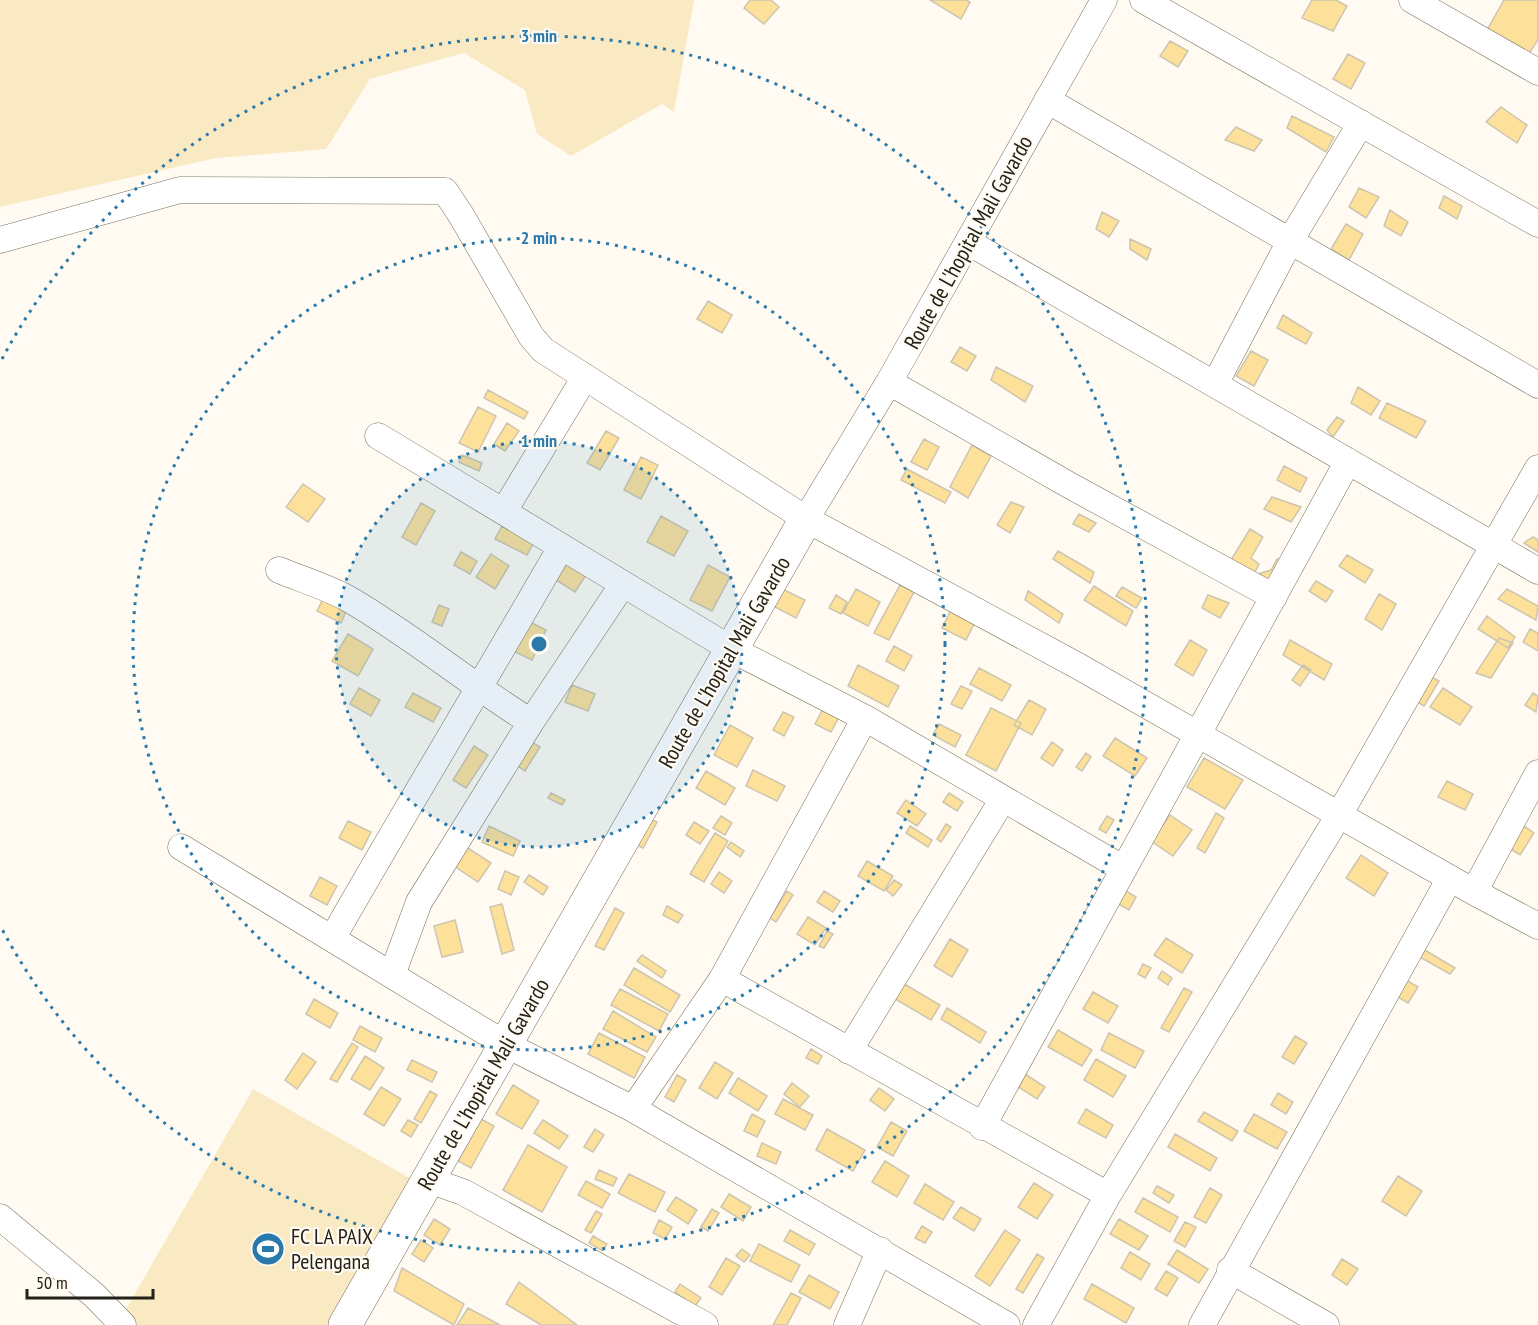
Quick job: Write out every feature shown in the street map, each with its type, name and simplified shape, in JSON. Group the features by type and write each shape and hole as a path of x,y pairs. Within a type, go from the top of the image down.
{"main road":[{"name":"Route de L'hopital Mali Gavardo","path":"345,1325 806,519"}],"street":[{"name":"Route de L'hopital Mali Gavardo","path":"806,519 889,382 1104,0"},
{"path":"1143,0 1538,224"},
{"path":"1412,0 1538,72"},
{"path":"1047,100 1538,385"},
{"path":"1215,384 1290,241 1361,123"},
{"path":"0,240 180,190 445,191 461,214 531,336 543,350 806,519 1078,666 1473,892 1538,926"},
{"path":"968,242 1538,571"},
{"path":"504,512 585,377"},
{"path":"889,382 1069,485 1274,597"},
{"path":"378,436 731,649 865,718 1124,869"},
{"path":"982,1127 1348,461"},
{"path":"1036,1325 1108,1195 1339,815 1538,468"},
{"path":"332,939 427,772 479,690 561,546"},
{"path":"279,570 345,597 415,640 479,690 531,722"},
{"path":"392,975 419,902 531,722 623,584"},
{"path":"633,1109 722,980 865,718"},
{"path":"1473,892 1538,773"},
{"path":"849,1051 1003,799"},
{"path":"181,847 505,1044 633,1109 1007,1325"},
{"path":"1202,1325 1230,1270 1450,878"},
{"path":"722,980 982,1127 1108,1195"},
{"path":"428,1180 463,1191 705,1325"},
{"path":"0,1217 94,1295 123,1325"},
{"path":"847,1325 880,1250"},
{"path":"1230,1270 1326,1325"}],"shaded area":[{"path":"0,0 694,0 674,112 662,104 571,156 537,134 525,90 464,53 370,79 326,149 216,158 0,207"},
{"name":"FC LA PAIX Pelengana","path":"253,1089 415,1181 332,1325 137,1325 122,1316"}],"building":[{"path":"750,0 771,0 779,7 764,24 744,8"},
{"path":"930,0 966,0 970,2 961,19"},
{"path":"1312,0 1336,0 1347,6 1333,31 1302,18"},
{"path":"1504,0 1538,0 1538,40 1528,55 1487,30"},
{"path":"1170,41 1188,51 1178,67 1160,56"},
{"path":"1348,54 1365,63 1351,89 1333,79"},
{"path":"1501,107 1527,125 1517,143 1486,122"},
{"path":"1292,116 1334,137 1326,152 1287,128"},
{"path":"1236,127 1262,140 1254,151 1225,140"},
{"path":"1359,188 1379,197 1366,218 1349,207"},
{"path":"1444,196 1462,206 1457,219 1439,208"},
{"path":"1390,210 1408,222 1401,236 1384,226"},
{"path":"1102,212 1119,221 1109,237 1096,229"},
{"path":"1346,224 1363,234 1349,260 1331,249"},
{"path":"1130,239 1151,249 1147,260 1130,249"},
{"path":"708,301 732,315 722,333 697,319"},
{"path":"1283,315 1312,333 1306,344 1277,328"},
{"path":"960,347 976,356 967,371 951,362"},
{"path":"1251,351 1268,360 1254,386 1236,376"},
{"path":"996,367 1033,386 1025,402 991,380"},
{"path":"1358,387 1380,401 1371,415 1351,403"},
{"path":"488,390 528,412 524,419 484,398"},
{"path":"1387,403 1426,421 1416,438 1379,418"},
{"path":"478,407 496,416 478,452 459,443"},
{"path":"1337,417 1344,421 1333,437 1327,430"},
{"path":"507,423 519,431 505,451 494,444"},
{"path":"606,431 619,438 600,470 587,463"},
{"path":"924,439 939,447 927,470 911,462"},
{"path":"972,445 991,456 968,498 950,487"},
{"path":"462,455 482,463 479,471 459,462"},
{"path":"641,457 658,465 641,499 624,490"},
{"path":"1284,466 1307,478 1300,492 1277,480"},
{"path":"907,469 951,492 945,503 901,480"},
{"path":"303,484 325,499 308,522 286,507"},
{"path":"1272,497 1301,507 1291,522 1264,509"},
{"path":"1011,502 1024,507 1010,533 997,525"},
{"path":"421,503 435,511 416,545 402,537"},
{"path":"1079,514 1096,523 1089,532 1073,524"},
{"path":"661,516 688,531 674,556 647,542"},
{"path":"502,526 534,542 527,555 495,539"},
{"path":"1250,529 1263,537 1251,558 1259,564 1254,574 1231,560"},
{"path":"1533,537 1538,540 1538,552 1524,543"},
{"path":"1058,551 1094,572 1090,583 1053,559"},
{"path":"461,552 477,561 470,574 454,565"},
{"path":"491,554 509,566 495,589 476,577"},
{"path":"1347,555 1373,570 1365,583 1339,566"},
{"path":"1277,559 1283,559 1270,581 1258,574 1271,570"},
{"path":"564,561 586,575 575,592 553,578"},
{"path":"708,565 730,577 712,611 690,600"},
{"path":"1316,581 1333,591 1326,602 1309,591"},
{"path":"900,585 914,592 889,640 874,633"},
{"path":"1094,586 1133,611 1126,626 1084,600"},
{"path":"1122,587 1142,598 1136,608 1116,596"},
{"path":"782,589 805,600 796,618 773,606"},
{"path":"856,589 880,602 868,626 843,613"},
{"path":"1507,589 1538,606 1536,620 1498,599"},
{"path":"1028,591 1063,614 1059,623 1025,600"},
{"path":"1379,594 1396,604 1382,630 1365,619"},
{"path":"836,595 847,602 841,614 829,608"},
{"path":"1208,595 1229,603 1220,618 1202,608"},
{"path":"324,597 347,609 341,623 317,611"},
{"path":"439,605 449,609 442,626 432,622"},
{"path":"951,610 975,622 966,640 942,628"},
{"path":"1487,616 1515,637 1508,648 1478,629"},
{"path":"526,620 546,630 532,660 511,650"},
{"path":"1530,629 1538,633 1538,651 1523,642"},
{"path":"348,634 373,649 358,676 332,661"},
{"path":"1499,638 1513,643 1491,678 1476,673"},
{"path":"1190,640 1207,650 1193,676 1175,665"},
{"path":"1290,640 1332,664 1324,680 1283,655"},
{"path":"894,646 912,656 904,671 886,661"},
{"path":"858,665 899,686 888,707 848,686"},
{"path":"1303,665 1311,670 1300,686 1292,680"},
{"path":"979,668 1011,685 1002,701 970,684"},
{"path":"1428,675 1439,681 1424,706 1414,700"},
{"path":"572,685 595,694 588,711 565,702"},
{"path":"961,686 972,691 962,709 951,704"},
{"path":"359,688 380,700 371,716 350,704"},
{"path":"1443,688 1472,707 1460,725 1430,707"},
{"path":"413,693 441,708 433,722 405,707"},
{"path":"1533,693 1538,696 1536,712 1525,705"},
{"path":"1029,700 1046,709 1032,735 1014,725"},
{"path":"991,708 1021,723 996,771 966,755"},
{"path":"823,709 839,717 831,732 815,724"},
{"path":"783,712 794,717 784,736 773,730"},
{"path":"939,724 961,735 955,747 933,735"},
{"path":"730,725 753,738 737,767 714,755"},
{"path":"1115,738 1147,758 1135,776 1103,756"},
{"path":"527,739 540,747 525,771 512,762"},
{"path":"1052,742 1063,750 1053,766 1041,758"},
{"path":"474,746 488,755 466,788 453,780"},
{"path":"1086,753 1091,757 1082,771 1076,767"},
{"path":"1204,758 1243,780 1225,809 1187,787"},
{"path":"753,770 785,786 777,801 746,786"},
{"path":"706,771 735,788 725,805 696,788"},
{"path":"1447,781 1473,794 1465,810 1438,797"},
{"path":"551,793 565,800 562,805 548,798"},
{"path":"949,793 963,802 957,811 943,802"},
{"path":"906,800 926,814 917,826 897,813"},
{"path":"1216,813 1224,818 1205,853 1197,848"},
{"path":"1170,815 1192,830 1173,856 1151,841"},
{"path":"721,816 732,823 725,835 713,828"},
{"path":"1107,816 1114,820 1106,833 1099,829"},
{"path":"646,817 657,822 643,848 632,843"},
{"path":"348,821 371,832 362,850 339,838"},
{"path":"694,822 709,831 700,844 686,835"},
{"path":"946,824 951,827 941,842 937,839"},
{"path":"489,826 520,841 513,856 482,842"},
{"path":"910,826 932,840 928,847 906,833"},
{"path":"1524,826 1534,833 1520,855 1509,848"},
{"path":"715,833 728,841 704,882 690,874"},
{"path":"731,842 744,851 740,857 727,847"},
{"path":"463,845 491,863 478,882 451,864"},
{"path":"1361,855 1388,873 1374,896 1346,878"},
{"path":"867,861 893,876 884,891 858,876"},
{"path":"505,871 519,877 511,895 498,889"},
{"path":"719,872 732,881 724,893 711,884"},
{"path":"529,875 548,887 543,895 524,882"},
{"path":"320,877 337,886 327,905 310,896"},
{"path":"894,880 902,885 893,896 886,890"},
{"path":"1121,888 1136,897 1129,910 1113,901"},
{"path":"787,891 793,895 776,922 770,918"},
{"path":"824,891 840,901 833,912 817,902"},
{"path":"502,904 514,950 502,954 490,907"},
{"path":"667,906 683,915 678,923 663,915"},
{"path":"615,908 624,913 604,950 595,946"},
{"path":"808,917 826,928 815,945 797,934"},
{"path":"455,920 463,952 442,957 434,926"},
{"path":"827,931 833,934 824,948 819,946"},
{"path":"1166,938 1193,955 1182,973 1154,955"},
{"path":"950,939 968,950 952,977 934,966"},
{"path":"1413,943 1455,968 1450,974 1409,951"},
{"path":"642,955 666,971 662,978 637,961"},
{"path":"1143,964 1151,968 1145,978 1138,974"},
{"path":"634,968 680,995 670,1012 624,985"},
{"path":"1162,971 1172,978 1168,985 1158,978"},
{"path":"1399,976 1418,987 1408,1003 1389,992"},
{"path":"894,978 940,1005 931,1020 885,993"},
{"path":"1184,988 1192,992 1169,1032 1161,1028"},
{"path":"620,989 668,1014 659,1031 611,1005"},
{"path":"1093,992 1118,1006 1108,1023 1083,1009"},
{"path":"314,999 338,1013 330,1028 306,1014"},
{"path":"947,1008 986,1032 980,1043 941,1019"},
{"path":"613,1011 656,1037 647,1052 603,1029"},
{"path":"360,1026 382,1038 375,1052 353,1040"},
{"path":"1058,1030 1092,1050 1082,1066 1048,1047"},
{"path":"599,1033 645,1057 634,1078 588,1054"},
{"path":"1109,1033 1144,1051 1135,1068 1101,1050"},
{"path":"1295,1036 1307,1043 1294,1064 1282,1057"},
{"path":"352,1043 358,1047 337,1082 330,1079"},
{"path":"811,1049 822,1056 818,1064 806,1058"},
{"path":"303,1053 316,1062 297,1089 285,1080"},
{"path":"365,1056 384,1068 370,1090 351,1079"},
{"path":"1096,1059 1126,1076 1113,1097 1084,1080"},
{"path":"412,1060 437,1072 432,1082 407,1070"},
{"path":"715,1062 733,1073 717,1099 699,1088"},
{"path":"1022,1072 1045,1087 1037,1099 1014,1084"},
{"path":"677,1075 686,1080 674,1102 665,1097"},
{"path":"738,1078 767,1096 758,1111 729,1093"},
{"path":"792,1083 809,1096 800,1107 784,1094"},
{"path":"513,1085 539,1101 522,1129 496,1114"},
{"path":"381,1087 401,1099 384,1126 364,1114"},
{"path":"879,1088 894,1099 885,1111 870,1100"},
{"path":"430,1091 437,1095 421,1123 414,1119"},
{"path":"1278,1093 1293,1102 1286,1114 1271,1105"},
{"path":"783,1099 813,1115 805,1130 775,1114"},
{"path":"1086,1109 1113,1125 1106,1138 1078,1123"},
{"path":"1204,1112 1238,1131 1232,1141 1198,1121"},
{"path":"752,1114 765,1121 757,1137 744,1131"},
{"path":"1254,1114 1287,1132 1277,1149 1244,1131"},
{"path":"481,1119 494,1126 471,1168 458,1161"},
{"path":"408,1120 418,1125 411,1137 401,1131"},
{"path":"543,1120 568,1136 559,1149 534,1133"},
{"path":"891,1122 907,1131 893,1156 877,1147"},
{"path":"595,1129 604,1135 593,1152 584,1147"},
{"path":"827,1129 865,1150 853,1171 816,1150"},
{"path":"1175,1134 1217,1158 1210,1171 1168,1147"},
{"path":"762,1143 781,1152 776,1164 757,1156"},
{"path":"528,1145 567,1167 542,1212 503,1190"},
{"path":"885,1161 909,1176 897,1197 872,1182"},
{"path":"599,1170 617,1178 613,1186 595,1179"},
{"path":"629,1174 665,1192 655,1212 618,1193"},
{"path":"1398,1176 1422,1191 1406,1216 1382,1201"},
{"path":"586,1181 610,1194 602,1208 578,1195"},
{"path":"1034,1183 1053,1195 1037,1219 1018,1207"},
{"path":"925,1184 954,1202 943,1220 914,1203"},
{"path":"1157,1186 1174,1195 1169,1203 1153,1193"},
{"path":"1210,1188 1222,1195 1206,1223 1194,1217"},
{"path":"729,1194 751,1207 743,1221 721,1207"},
{"path":"676,1197 697,1210 688,1224 667,1210"},
{"path":"1143,1198 1178,1217 1170,1232 1135,1212"},
{"path":"961,1207 981,1219 974,1231 953,1218"},
{"path":"712,1209 719,1213 708,1231 701,1227"},
{"path":"596,1211 602,1214 591,1233 585,1230"},
{"path":"434,1219 450,1229 440,1245 424,1235"},
{"path":"1119,1219 1148,1236 1139,1250 1110,1234"},
{"path":"659,1220 672,1227 665,1239 653,1233"},
{"path":"1185,1222 1196,1227 1185,1247 1174,1241"},
{"path":"922,1226 932,1232 925,1243 915,1238"},
{"path":"790,1230 815,1244 809,1255 784,1241"},
{"path":"1005,1230 1020,1240 990,1286 975,1276"},
{"path":"593,1236 607,1244 603,1251 589,1243"},
{"path":"421,1240 433,1248 424,1262 412,1254"},
{"path":"759,1244 800,1265 791,1282 750,1261"},
{"path":"742,1249 750,1255 744,1262 736,1256"},
{"path":"1177,1250 1208,1269 1199,1283 1168,1264"},
{"path":"1130,1252 1150,1264 1141,1280 1121,1268"},
{"path":"1037,1254 1044,1258 1023,1293 1016,1289"},
{"path":"726,1258 740,1266 722,1295 709,1287"},
{"path":"1342,1259 1358,1269 1347,1285 1332,1275"},
{"path":"402,1268 464,1304 454,1325 394,1291"},
{"path":"1166,1271 1178,1278 1167,1296 1155,1289"},
{"path":"809,1275 839,1292 830,1309 799,1292"},
{"path":"519,1282 577,1325 541,1325 506,1304"},
{"path":"680,1284 701,1298 695,1306 675,1292"},
{"path":"1092,1284 1134,1308 1126,1323 1084,1299"},
{"path":"791,1293 801,1298 787,1325 773,1325"},
{"path":"468,1308 500,1325 457,1325"}],"place":[{"name":"FC LA PAIX Pelengana","path":"268,1249"}]}
